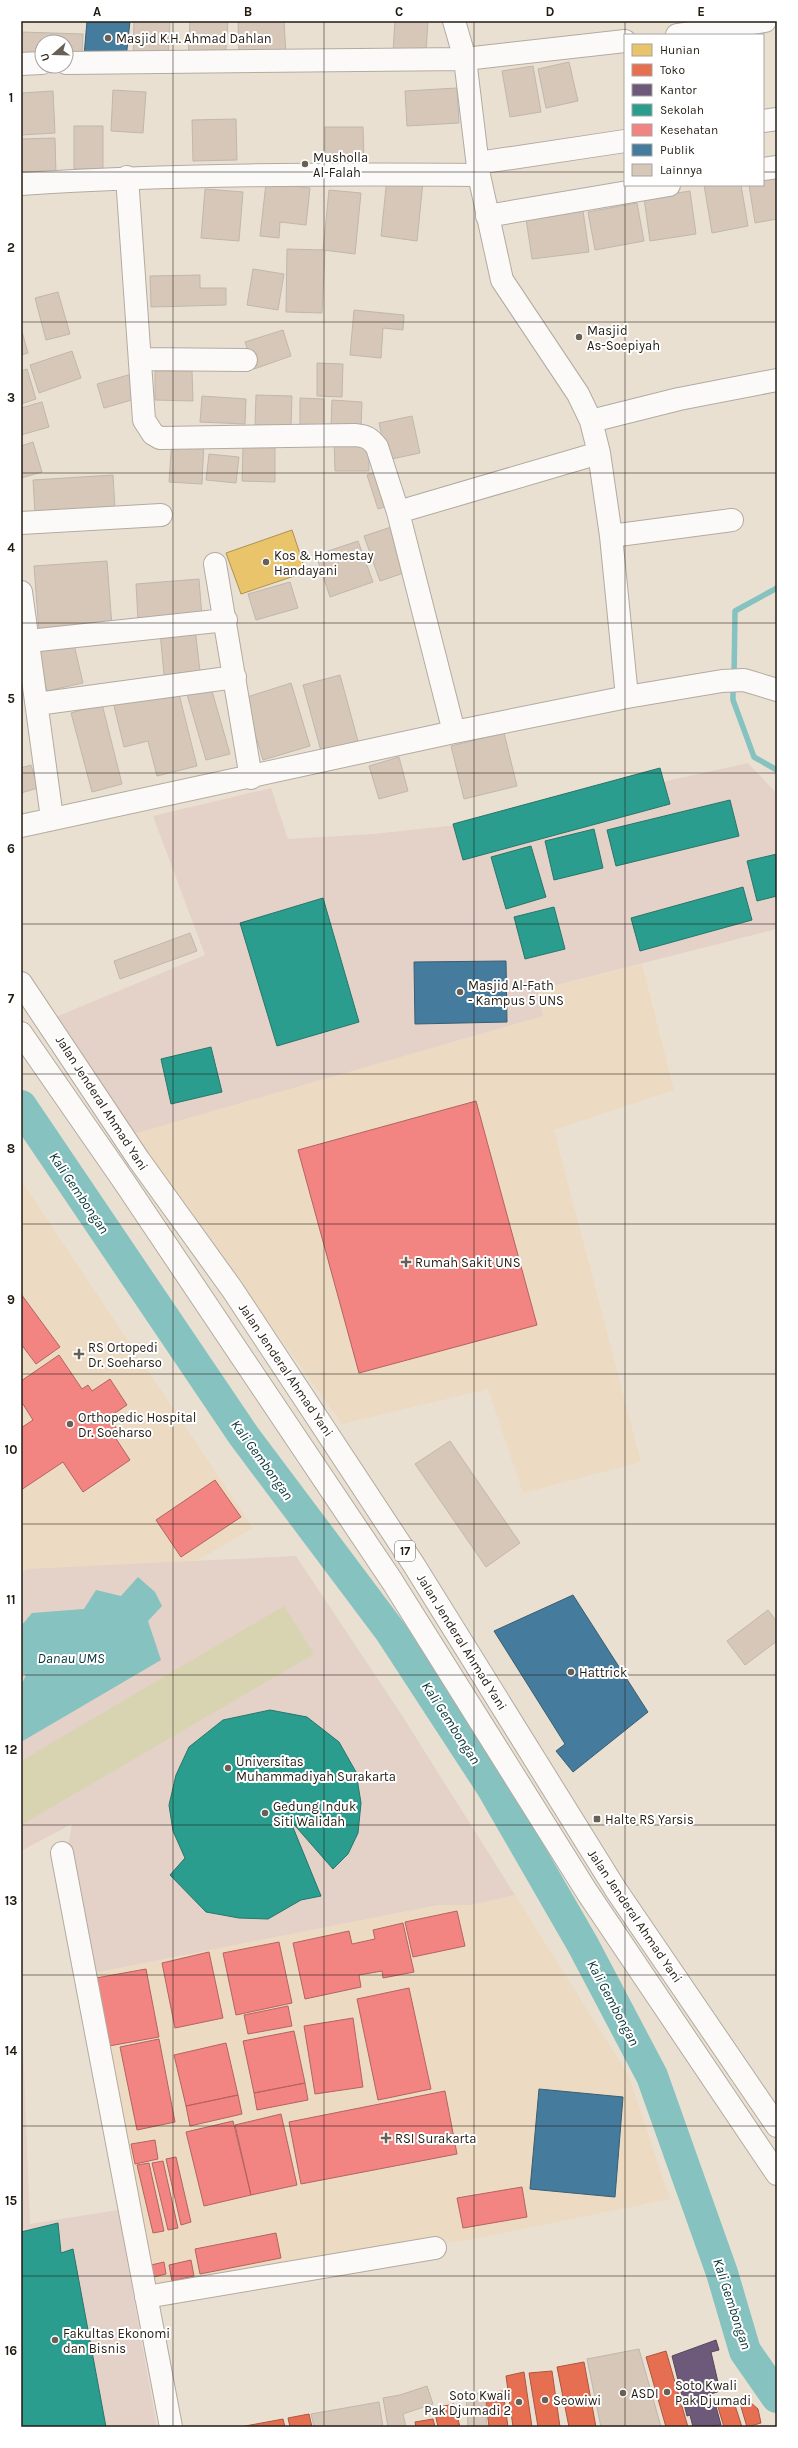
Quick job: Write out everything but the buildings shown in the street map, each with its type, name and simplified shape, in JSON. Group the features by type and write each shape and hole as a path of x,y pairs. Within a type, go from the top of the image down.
{"main road":[{"path":"454,21 465,59 478,169 502,280 578,394 591,421 599,453 611,536 627,697"},
{"path":"683,34 765,21"},
{"path":"74,63 465,59 624,41"},
{"path":"21,64 34,63"},
{"path":"764,121 777,119"},
{"path":"21,184 127,177 314,174 478,169 624,141"},
{"path":"764,169 777,167"},
{"path":"127,177 144,420 153,434 160,438 365,436 377,447 398,512 454,732"},
{"path":"487,216 663,186"},
{"path":"140,359 246,360"},
{"path":"591,421 679,399 777,380"},
{"path":"398,512 599,453"},
{"path":"21,523 161,515"},
{"path":"611,536 732,520"},
{"path":"215,564 226,620 251,778"},
{"path":"21,592 52,818"},
{"path":"25,628 226,620"},
{"path":"37,704 235,677"},
{"path":"21,826 52,818 251,778 454,732 627,697 722,681 744,680 777,690"},
{"name":"Jalan Jenderal Ahmad Yani","path":"21,982 139,1160 232,1289 407,1555 616,1890 777,2126"},
{"name":"Jalan Jenderal Ahmad Yani","path":"21,1033 208,1306 392,1581 587,1892 777,2174"},
{"path":"208,1306 232,1289"},
{"path":"62,1853 171,2427"},
{"path":"146,2297 435,2248"}],"shaded area":[{"path":"748,763 777,794 777,929 537,990 543,1016 133,1134 51,1019 205,955 153,816 271,788 288,839 373,834 476,823"},
{"name":"Rumah Sakit UNS","path":"642,964 674,1090 554,1130 641,1462 523,1493 488,1389 342,1424 133,1134 543,1016 537,990"},
{"name":"RS Ortopedi Dr. Soeharso","path":"21,1180 253,1528 195,1562 27,1569 21,1574"},
{"name":"Universitas Muhammadiyah Surakarta","path":"296,1556 403,1717 515,1895 471,1905 438,1905 93,1973 67,1852 72,1824 21,1851 21,1574 27,1569"},
{"path":"284,1606 314,1654 21,1825 21,1761"},
{"name":"RSI Surakarta","path":"515,1895 629,2076 670,2199 478,2238 150,2290 93,1973 438,1905 471,1905"},
{"path":"21,1995 30,2224 118,2210 157,2427 21,2427"}],"water":[{"name":"Danau UMS","path":"138,1577 155,1592 162,1606 148,1621 161,1660 21,1742 21,1686 26,1675 21,1673 21,1626 32,1613 84,1609 96,1590 121,1596"}],"waterway":[{"path":"734,677 735,611 777,588"},
{"path":"733,685 733,700 754,757 777,770"},
{"name":"Kali Gembongan","path":"21,1106 244,1436 391,1632 492,1787 583,1945 652,2076 722,2273 745,2351 777,2397"}],"place":[{"name":"Masjid K.H. Ahmad Dahlan","path":"108,38"},
{"name":"Musholla Al-Falah","path":"305,164"},
{"name":"Masjid As-Soepiyah","path":"579,337"},
{"name":"Kos & Homestay Handayani","path":"266,562"},
{"name":"Masjid Al-Fath - Kampus 5 UNS","path":"460,992"},
{"name":"Rumah Sakit UNS","path":"406,1262"},
{"name":"RS Ortopedi Dr. Soeharso","path":"79,1354"},
{"name":"Orthopedic Hospital Dr. Soeharso","path":"70,1424"},
{"name":"Hattrick","path":"571,1672"},
{"name":"Universitas Muhammadiyah Surakarta","path":"228,1768"},
{"name":"Gedung Induk Siti Walidah","path":"265,1813"},
{"name":"Halte RS Yarsis","path":"597,1819"},
{"name":"RSI Surakarta","path":"386,2138"},
{"name":"Fakultas Ekonomi dan Bisnis","path":"55,2340"},
{"name":"Soto Kwali Pak Djumadi","path":"667,2392"},
{"name":"ASDI","path":"623,2393"},
{"name":"Seowiwi","path":"545,2400"},
{"name":"Soto Kwali Pak Djumadi 2","path":"519,2402"}]}
